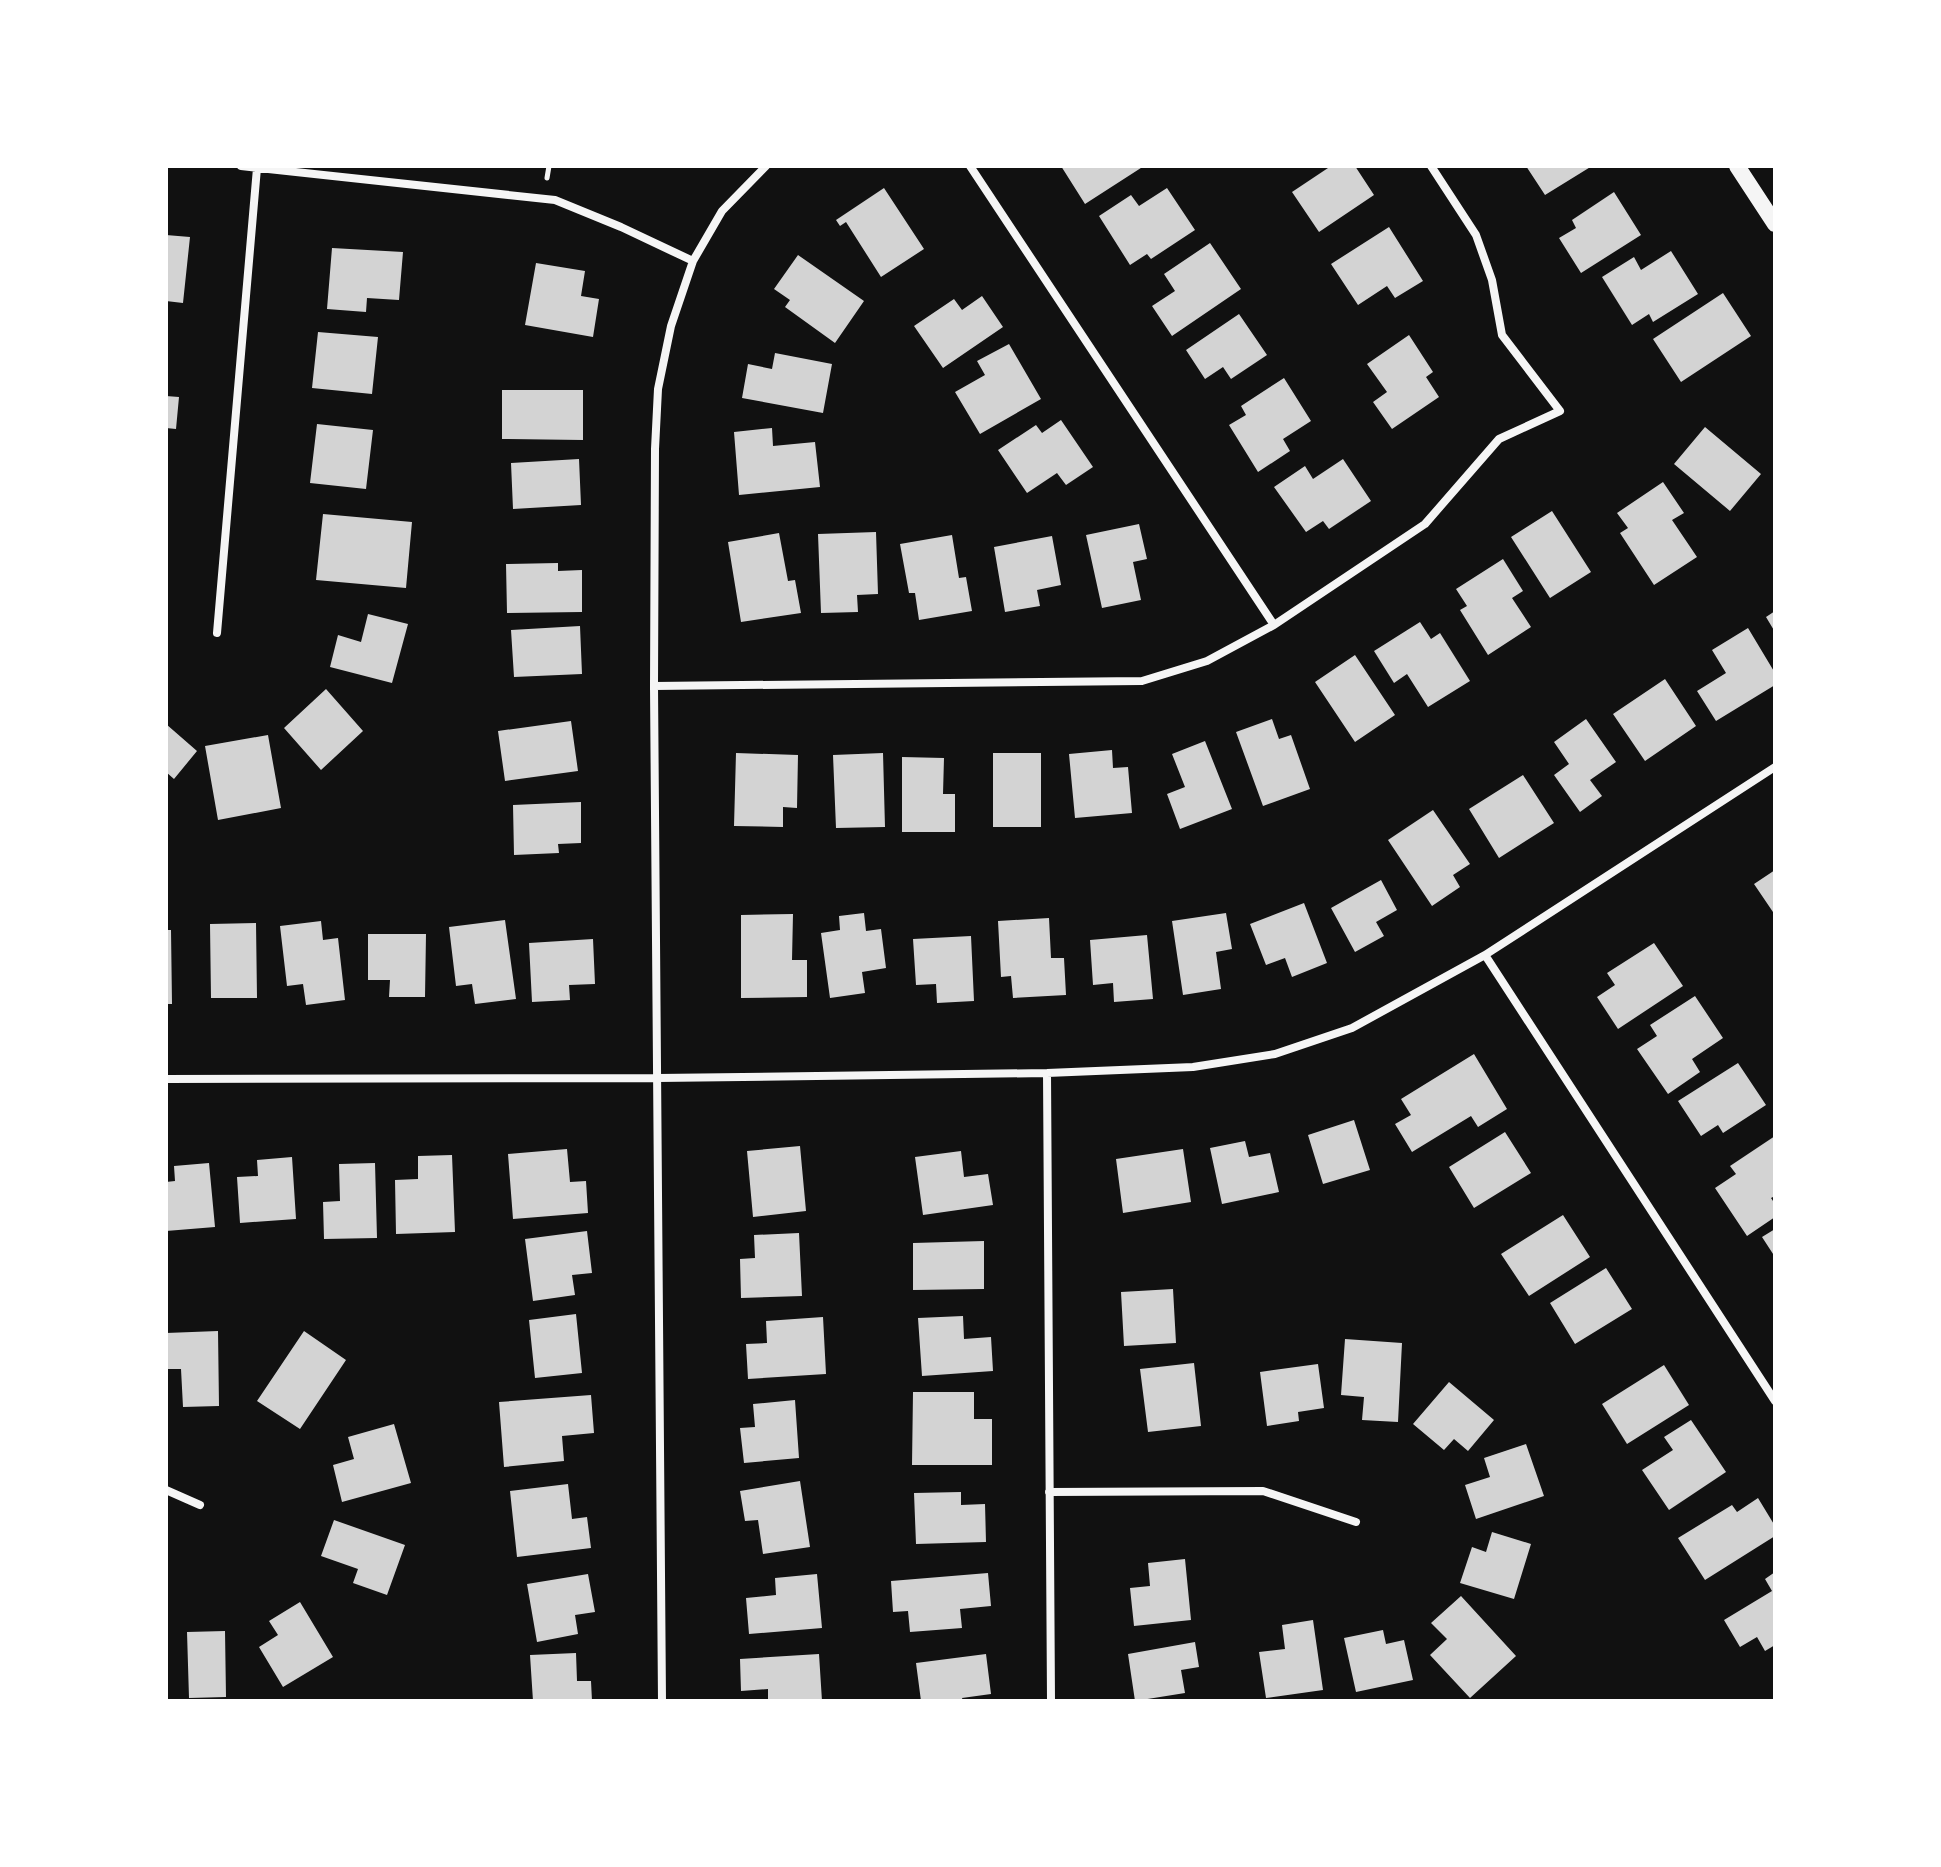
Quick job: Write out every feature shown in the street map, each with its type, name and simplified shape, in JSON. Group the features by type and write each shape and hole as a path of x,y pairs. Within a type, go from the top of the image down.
{"main road":[{"path":"1737,166 1775,224"}],"street":[{"path":"241,166 555,200 693,261"},
{"path":"662,1701 654,686 658,389 671,326 693,261 722,211 766,166"},
{"path":"970,166 1274,625"},
{"path":"654,686 1142,681 1207,661 1274,625 1425,524 1499,439 1560,411 1502,335 1492,280 1476,235 1431,166"},
{"path":"217,633 257,168"},
{"path":"166,1079 1047,1073 1193,1067 1275,1054 1352,1028 1485,955 1775,767"},
{"path":"1485,955 1775,1401"},
{"path":"1047,1073 1051,1701"},
{"path":"166,1490 200,1505"},
{"path":"1049,1492 1263,1491 1356,1522"}],"building":[{"path":"1061,166 1144,166 1085,204"},
{"path":"1331,166 1355,166 1374,195 1319,232 1292,192"},
{"path":"1526,166 1592,166 1545,195"},
{"path":"884,188 924,249 881,277 846,222 840,226 836,220"},
{"path":"1167,188 1195,230 1151,259 1147,254 1130,265 1099,216 1131,195 1139,206"},
{"path":"1614,192 1641,235 1581,273 1559,238 1576,228 1572,220"},
{"path":"1389,227 1423,281 1395,298 1387,286 1358,305 1331,264"},
{"path":"166,235 190,237 183,303 166,301"},
{"path":"1210,243 1241,289 1172,336 1152,306 1175,291 1164,274"},
{"path":"332,248 403,252 399,300 367,298 366,312 327,309"},
{"path":"1671,251 1698,294 1653,322 1649,314 1632,325 1602,277 1634,257 1641,270"},
{"path":"798,255 864,301 835,343 785,307 790,300 774,289"},
{"path":"536,263 585,271 581,296 599,299 593,337 525,325"},
{"path":"1723,293 1751,336 1681,382 1653,339"},
{"path":"982,296 1003,327 943,368 914,326 954,299 962,310"},
{"path":"1239,314 1267,355 1231,379 1223,367 1205,379 1186,350"},
{"path":"318,332 378,337 372,394 312,388"},
{"path":"1409,335 1433,372 1426,377 1439,397 1392,429 1373,402 1387,392 1367,364"},
{"path":"1009,344 1041,399 980,434 955,392 985,375 977,361"},
{"path":"775,353 832,364 823,413 742,398 748,364 772,369"},
{"path":"1284,378 1311,421 1283,439 1290,451 1258,472 1229,425 1246,415 1241,406"},
{"path":"502,390 583,390 583,440 502,439"},
{"path":"166,396 179,397 176,429 166,428"},
{"path":"1061,420 1093,467 1066,485 1057,473 1027,493 998,450 1036,425 1042,433"},
{"path":"317,424 373,430 366,489 310,483"},
{"path":"1705,427 1761,474 1730,511 1674,464"},
{"path":"772,428 773,446 815,442 820,487 739,495 734,432"},
{"path":"579,459 581,505 513,509 511,463"},
{"path":"1343,459 1371,501 1329,529 1323,521 1306,532 1274,487 1305,466 1313,479"},
{"path":"1663,482 1684,513 1672,520 1697,557 1654,585 1620,533 1628,528 1617,513"},
{"path":"1552,511 1591,572 1550,598 1511,537"},
{"path":"323,514 412,522 406,588 316,580"},
{"path":"1139,524 1147,559 1133,562 1141,600 1102,608 1086,535"},
{"path":"876,532 878,594 857,595 858,612 821,613 818,534"},
{"path":"779,533 788,581 795,580 801,613 741,622 728,542"},
{"path":"952,535 959,578 966,577 972,611 919,620 915,593 909,593 900,544"},
{"path":"1052,536 1061,585 1037,590 1040,606 1005,612 994,547"},
{"path":"1503,559 1523,591 1512,598 1531,627 1488,655 1460,610 1467,606 1456,589"},
{"path":"558,563 558,571 582,570 582,612 507,613 506,564"},
{"path":"1775,611 1775,632 1766,617"},
{"path":"368,614 408,624 392,683 330,667 338,635 361,642"},
{"path":"1420,622 1431,639 1440,633 1470,681 1428,707 1407,674 1394,683 1374,651"},
{"path":"580,626 582,674 514,677 511,630"},
{"path":"1748,628 1775,673 1775,685 1716,721 1697,691 1726,673 1712,650"},
{"path":"1355,655 1395,715 1355,742 1315,682"},
{"path":"1665,679 1696,726 1645,761 1613,714"},
{"path":"326,689 363,731 321,770 284,728"},
{"path":"1272,719 1279,739 1291,735 1310,789 1263,806 1236,732"},
{"path":"1586,719 1616,762 1590,780 1602,796 1580,812 1554,775 1569,764 1554,742"},
{"path":"571,721 578,771 505,781 498,731"},
{"path":"166,724 197,751 174,779 166,772"},
{"path":"268,735 281,808 218,820 205,746"},
{"path":"1205,741 1232,809 1180,829 1167,794 1185,787 1172,754"},
{"path":"1112,750 1113,768 1128,767 1132,813 1075,818 1069,754"},
{"path":"736,753 798,755 797,808 783,807 783,827 734,826"},
{"path":"883,753 885,827 836,828 833,755"},
{"path":"993,753 1041,753 1041,827 993,827"},
{"path":"902,757 944,758 943,794 955,794 955,832 902,832"},
{"path":"1523,775 1554,823 1499,858 1469,809"},
{"path":"581,802 581,843 558,844 559,853 514,855 513,805"},
{"path":"1433,810 1470,864 1453,875 1460,887 1432,906 1388,840"},
{"path":"1775,870 1775,915 1754,884"},
{"path":"1381,880 1397,910 1376,922 1384,936 1355,952 1331,908"},
{"path":"1304,903 1327,963 1292,977 1285,958 1266,965 1250,924"},
{"path":"864,913 866,931 881,929 886,968 862,972 865,993 830,998 821,933 840,930 839,916"},
{"path":"1226,913 1232,949 1216,952 1221,989 1183,995 1172,921"},
{"path":"793,914 792,960 807,960 807,997 741,998 741,915"},
{"path":"1049,918 1051,958 1064,958 1066,995 1013,998 1011,976 1001,977 998,921"},
{"path":"505,920 516,999 475,1004 472,984 456,986 449,927"},
{"path":"321,921 323,940 338,938 345,1000 306,1005 303,984 287,986 280,926"},
{"path":"256,923 257,998 211,998 210,924"},
{"path":"166,930 171,930 172,1004 166,1004"},
{"path":"368,934 426,934 425,997 389,997 390,980 368,980"},
{"path":"1147,935 1153,999 1114,1002 1113,983 1093,985 1090,940"},
{"path":"971,936 974,1001 937,1003 936,984 916,985 913,939"},
{"path":"593,939 595,984 569,985 570,1000 532,1002 529,943"},
{"path":"1654,943 1683,986 1618,1029 1597,997 1615,985 1607,973"},
{"path":"1695,996 1723,1038 1692,1059 1700,1072 1668,1094 1637,1049 1657,1036 1650,1025"},
{"path":"1474,1054 1507,1109 1478,1127 1471,1116 1412,1152 1395,1124 1411,1115 1401,1099"},
{"path":"1738,1063 1766,1105 1723,1133 1718,1125 1701,1136 1678,1101"},
{"path":"1354,1120 1370,1170 1323,1184 1308,1135"},
{"path":"1505,1132 1531,1173 1474,1208 1449,1167"},
{"path":"1775,1136 1775,1196 1771,1198 1775,1204 1775,1217 1747,1236 1715,1188 1736,1174 1730,1166"},
{"path":"1245,1141 1249,1157 1270,1153 1279,1192 1222,1204 1210,1148"},
{"path":"800,1146 806,1211 753,1217 747,1151"},
{"path":"567,1149 570,1182 586,1181 588,1213 513,1219 508,1154"},
{"path":"1183,1149 1191,1202 1123,1213 1116,1159"},
{"path":"961,1151 964,1177 988,1174 993,1205 923,1215 915,1157"},
{"path":"452,1155 455,1232 396,1234 395,1180 418,1179 418,1156"},
{"path":"292,1157 296,1219 240,1223 237,1177 258,1176 257,1160"},
{"path":"209,1163 215,1227 166,1231 166,1182 175,1181 174,1166"},
{"path":"375,1163 377,1238 324,1239 323,1202 340,1201 339,1164"},
{"path":"1563,1215 1590,1257 1529,1296 1501,1254"},
{"path":"1775,1229 1775,1257 1762,1237"},
{"path":"587,1231 592,1273 572,1275 575,1295 533,1301 525,1239"},
{"path":"799,1233 802,1296 741,1298 740,1259 755,1258 754,1235"},
{"path":"984,1241 984,1289 913,1290 913,1243"},
{"path":"1606,1268 1632,1309 1575,1344 1550,1303"},
{"path":"1173,1289 1176,1343 1124,1346 1121,1292"},
{"path":"576,1314 582,1373 535,1378 529,1320"},
{"path":"963,1316 964,1339 991,1337 993,1371 922,1376 918,1318"},
{"path":"823,1317 826,1374 748,1379 746,1344 767,1343 766,1321"},
{"path":"218,1331 219,1406 183,1407 181,1369 166,1369 166,1333"},
{"path":"304,1331 346,1360 300,1429 257,1401"},
{"path":"1345,1339 1402,1343 1398,1422 1362,1420 1364,1397 1341,1395"},
{"path":"1194,1363 1201,1426 1148,1432 1140,1369"},
{"path":"1318,1364 1324,1408 1298,1412 1299,1421 1267,1426 1260,1372"},
{"path":"1664,1365 1689,1405 1627,1444 1602,1404"},
{"path":"1449,1382 1494,1420 1468,1451 1454,1439 1444,1450 1413,1424"},
{"path":"913,1392 974,1392 974,1419 992,1419 992,1465 912,1465"},
{"path":"591,1395 594,1433 562,1436 564,1461 504,1467 499,1402"},
{"path":"795,1400 799,1458 744,1463 740,1428 755,1427 753,1404"},
{"path":"1691,1420 1726,1472 1669,1510 1642,1470 1673,1450 1664,1437"},
{"path":"394,1424 411,1483 342,1502 333,1465 354,1459 348,1437"},
{"path":"1526,1444 1544,1496 1476,1519 1465,1485 1490,1477 1484,1458"},
{"path":"800,1481 810,1547 763,1554 758,1520 745,1521 740,1491"},
{"path":"568,1484 572,1519 587,1517 591,1548 517,1557 510,1491"},
{"path":"961,1492 961,1505 985,1504 986,1542 916,1544 914,1493"},
{"path":"1758,1498 1775,1526 1775,1536 1705,1580 1678,1538 1732,1505 1737,1512"},
{"path":"334,1520 405,1545 387,1595 353,1583 358,1569 321,1556"},
{"path":"1492,1532 1531,1544 1514,1599 1460,1583 1472,1547 1486,1552"},
{"path":"1185,1559 1191,1620 1134,1626 1130,1588 1150,1586 1148,1563"},
{"path":"1775,1572 1775,1645 1765,1651 1757,1637 1740,1647 1724,1620 1772,1591 1765,1579"},
{"path":"988,1573 991,1606 960,1609 962,1628 910,1632 908,1611 893,1612 891,1581"},
{"path":"588,1574 595,1612 575,1615 578,1634 537,1642 527,1584"},
{"path":"817,1574 822,1628 749,1634 746,1598 776,1595 775,1578"},
{"path":"1461,1596 1516,1656 1470,1698 1430,1655 1447,1639 1431,1623"},
{"path":"300,1602 333,1657 283,1687 259,1647 278,1635 269,1621"},
{"path":"1313,1620 1323,1690 1266,1698 1259,1652 1285,1649 1282,1625"},
{"path":"1383,1630 1386,1644 1404,1640 1413,1680 1356,1692 1344,1638"},
{"path":"225,1631 226,1697 189,1698 187,1632"},
{"path":"1195,1642 1199,1667 1181,1670 1185,1693 1135,1701 1128,1654"},
{"path":"576,1653 577,1681 591,1681 592,1701 533,1701 530,1655"},
{"path":"819,1654 822,1701 768,1701 768,1689 741,1691 740,1659"},
{"path":"986,1654 991,1694 962,1698 963,1701 921,1701 916,1663"}]}
